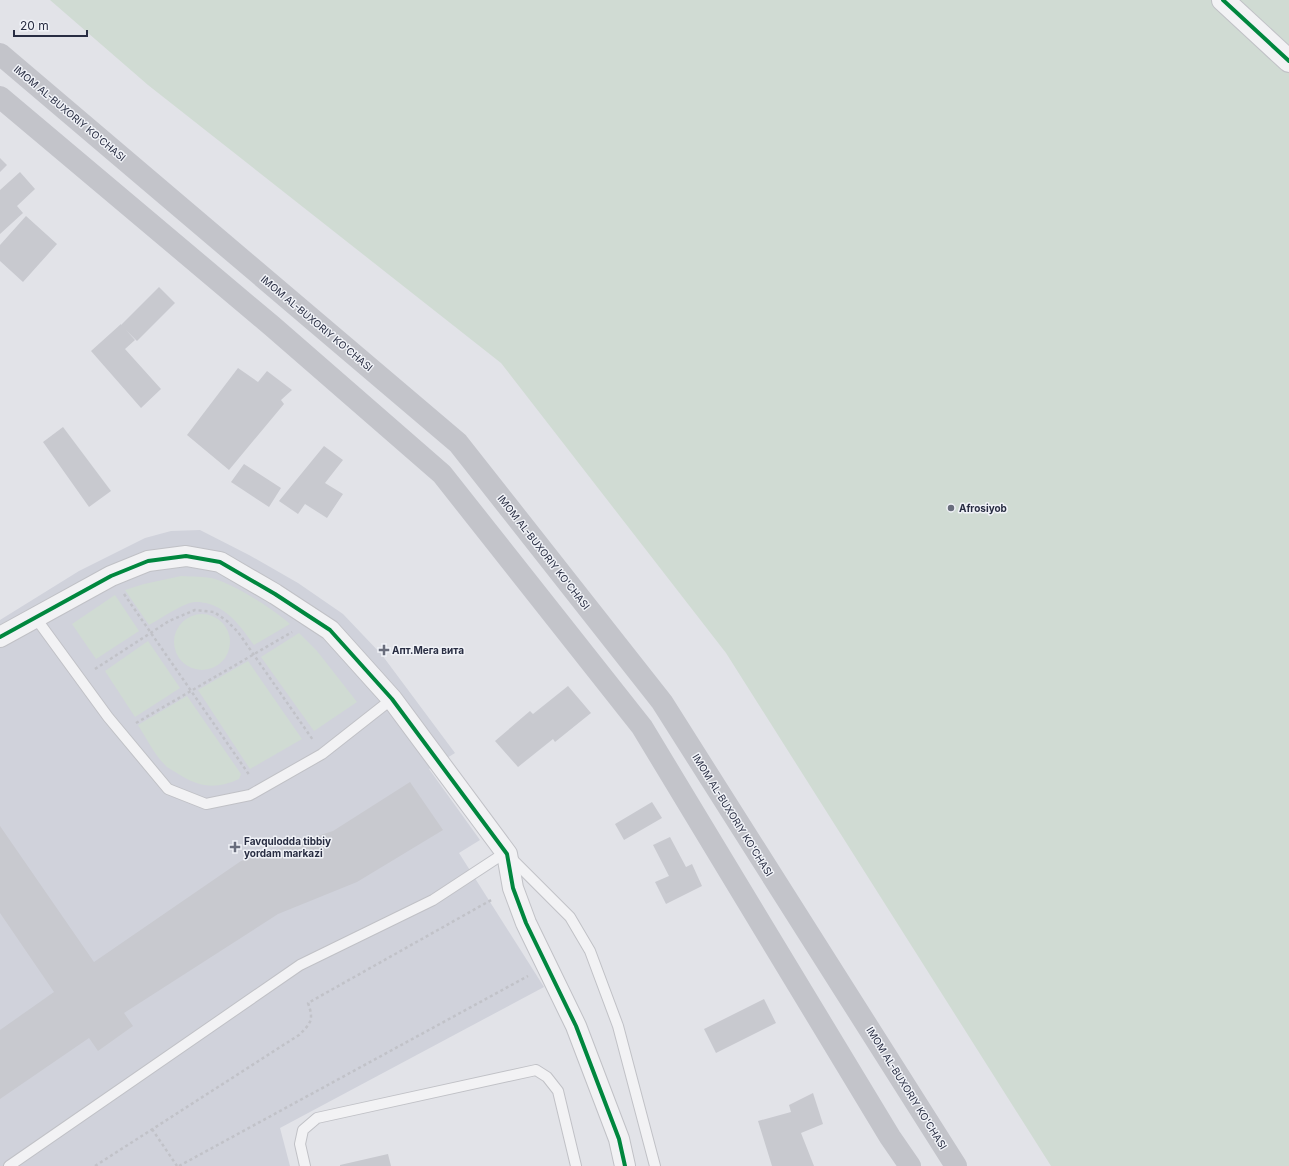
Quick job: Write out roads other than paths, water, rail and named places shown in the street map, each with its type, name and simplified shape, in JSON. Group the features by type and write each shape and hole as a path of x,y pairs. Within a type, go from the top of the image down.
{"main road":[{"name":"IMOM AL-BUXORIY KO'CHASI","path":"0,54 458,443 662,702 956,1166"},
{"path":"0,97 272,326 442,474 642,727 886,1130 910,1166"}],"street":[{"path":"1223,0 1289,61"},
{"path":"1,635 111,576 148,561 186,556 220,562 275,594 330,630 392,699 502,856 526,923 576,1026 618,1139 625,1166"}],"lane":[{"path":"35,617 108,717 168,790 206,804 250,795 322,754 392,699"},
{"path":"9,1166 300,965 433,900 502,856 570,917 590,951 618,1026 655,1166"},
{"path":"305,1166 300,1144 303,1130 317,1118 536,1070 547,1077 558,1091 576,1166"}],"place":[{"name":"Afrosiyob","path":"951,508"},
{"name":"Апт.Мега вита","path":"384,650"},
{"name":"Favqulodda tibbiy yordam markazi","path":"235,847"}]}
